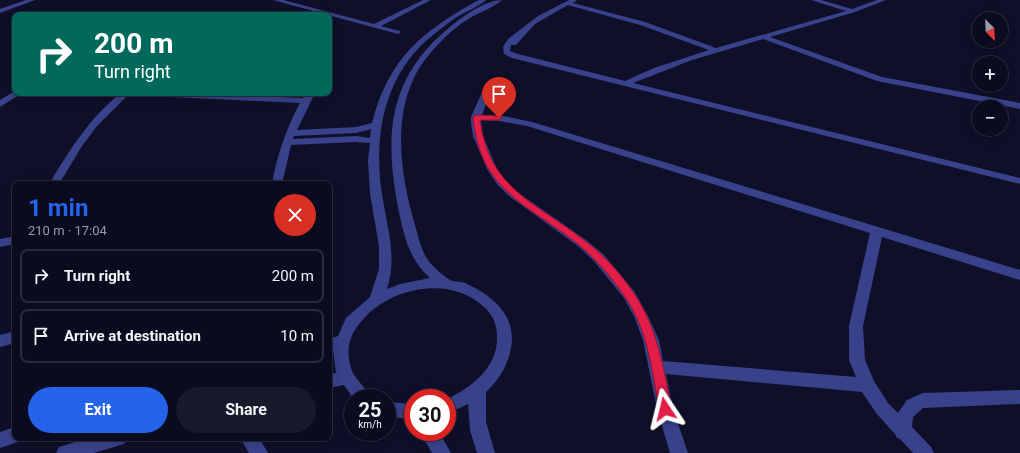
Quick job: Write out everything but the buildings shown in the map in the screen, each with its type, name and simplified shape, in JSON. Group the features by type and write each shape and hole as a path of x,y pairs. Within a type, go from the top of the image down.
{"street":[{"path":"0,11 32,0"},
{"path":"276,0 322,12"},
{"path":"375,26 428,0"},
{"path":"377,298 384,279 387,254 374,175 375,125 384,95 397,69 406,58 438,27 459,12 483,0"},
{"path":"448,284 428,271 416,251 404,208 397,169 395,152 396,122 406,85 424,56 439,39 456,25 474,13 499,0"},
{"path":"575,0 538,19 508,44 507,52 515,56 1020,181"},
{"path":"814,0 852,11"},
{"path":"626,83 665,66 764,36 804,26 883,0"},
{"path":"567,4 604,11 638,21 716,50"},
{"path":"332,15 398,32"},
{"path":"764,36 854,71 880,79 1020,106"},
{"path":"488,90 476,117 478,136 492,169 501,182 513,194 582,243 604,264 629,295 652,340 665,409 679,453"},
{"path":"0,104 13,96"},
{"path":"56,181 92,124 103,112 122,96"},
{"path":"268,96 308,97 296,120 279,168 277,181"},
{"path":"476,117 499,118 529,124 1020,275"},
{"path":"290,138 356,130 375,125"},
{"path":"290,138 356,139 374,142"},
{"path":"877,231 856,326 857,360 867,385 882,408 903,432 925,453"},
{"path":"0,243 12,241"},
{"path":"353,389 345,378 341,365 340,352 335,343 355,316 377,298 405,286 434,282 448,284 473,292 484,299 493,307 500,317 504,328 505,341 503,354 490,379 478,390 464,400 456,403"},
{"path":"0,341 12,338"},
{"path":"657,367 867,385"},
{"path":"332,380 345,378"},
{"path":"478,390 476,407 477,425 486,453"},
{"path":"903,432 902,422 904,415 914,403 923,400 1020,398"},
{"path":"0,440 12,436"},
{"path":"65,453 107,441"},
{"path":"251,441 260,453"},
{"path":"435,441 442,453"}],"route":[{"path":"499,118 476,117 478,136 492,169 501,182 513,194 582,243 615,275 641,316 652,340 665,409"}]}
